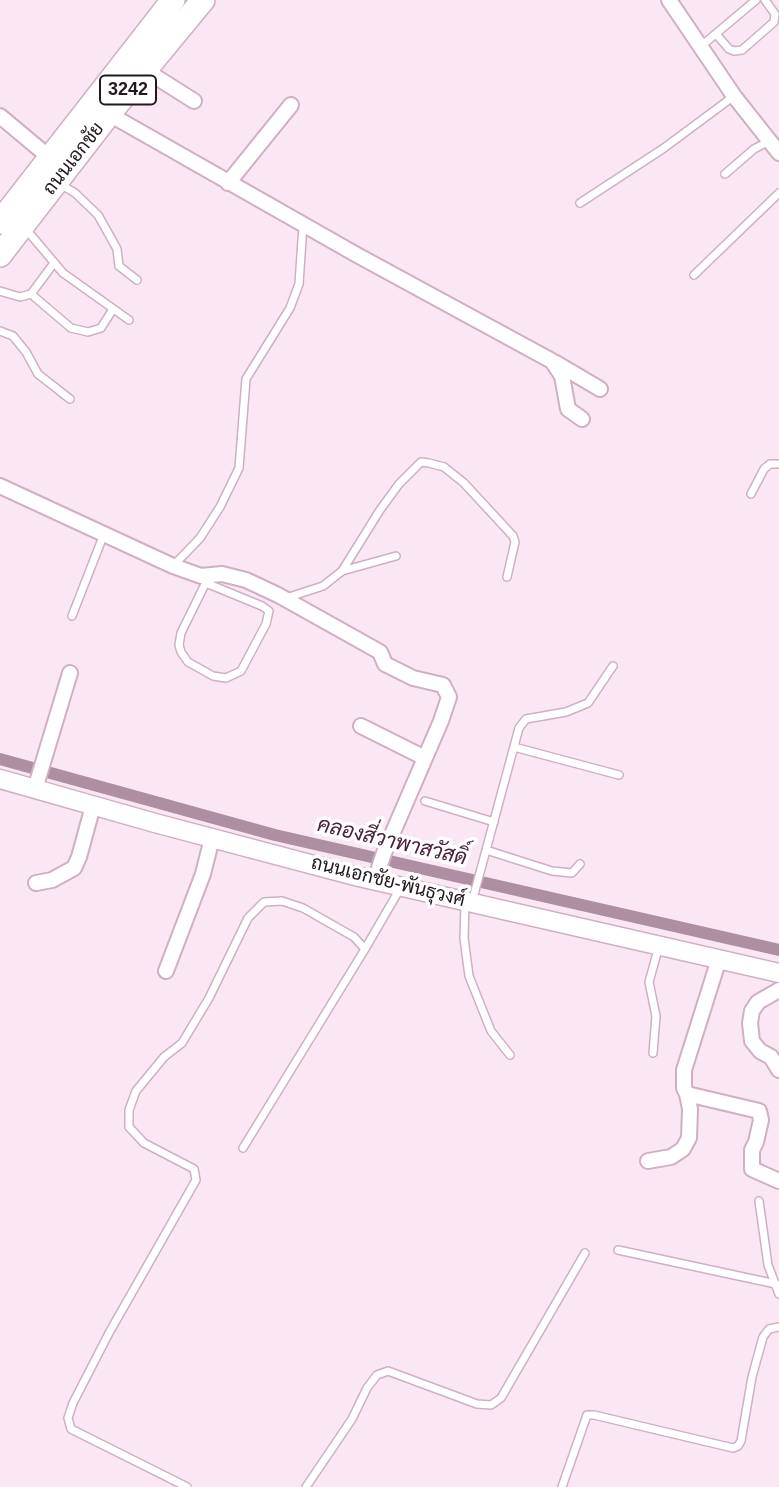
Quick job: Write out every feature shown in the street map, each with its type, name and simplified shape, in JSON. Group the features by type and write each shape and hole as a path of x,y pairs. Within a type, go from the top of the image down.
{"main road":[{"name":"ถนนเอกชัย","path":"0,255 11,223 49,157 173,0"},
{"name":"ถนนเอกชัย","path":"11,223 57,182 203,0"}],"street":[{"path":"669,0 734,96 776,148"},
{"path":"145,70 194,101"},
{"path":"229,183 291,105"},
{"path":"109,114 600,389"},
{"path":"0,116 49,157"},
{"path":"552,361 562,376 568,409 582,419"},
{"path":"0,486 208,580 222,574 246,580 380,652 385,664 413,677 443,685 449,697 442,721 376,875"},
{"path":"37,784 70,673"},
{"path":"361,726 425,758"},
{"name":"ถนนเอกชัย-พันธุวงศ์","path":"0,779 37,784 93,806 208,837 376,875 402,886 471,898 779,973"},
{"path":"36,883 52,880 74,868 93,806"},
{"path":"167,943 208,837"},
{"path":"166,971 203,874 208,837"},
{"path":"649,1161 671,1157 683,1149 689,1138 690,1108 684,1088 684,1070 719,959"},
{"path":"779,990 758,1002 752,1011 750,1023 752,1041 760,1051 771,1057 779,1070"},
{"path":"687,1094 759,1111 761,1120 757,1142 752,1150 752,1169 779,1181"}],"lane":[{"path":"700,47 756,0"},
{"path":"716,34 729,48 734,51 742,50 774,22 775,14 765,0"},
{"path":"580,203 664,148 734,96"},
{"path":"725,174 754,149 776,148"},
{"path":"57,182 75,193 98,215 117,249 119,266 136,280"},
{"path":"694,275 779,193"},
{"path":"11,223 63,273 129,320"},
{"path":"173,566 200,538 239,468 246,379 290,308 299,284 303,225"},
{"path":"0,291 20,297 31,294 54,263"},
{"path":"31,294 71,328 88,332 101,328 113,309"},
{"path":"0,331 12,336 26,352 38,374 70,399"},
{"path":"285,599 323,586 342,571 380,510 399,484 421,462 444,467 464,484 513,536 515,542 507,577"},
{"path":"751,494 764,468 769,464 779,464"},
{"path":"72,616 104,534"},
{"path":"342,571 396,556"},
{"path":"208,580 269,611 266,624 241,671 226,678 213,676 188,662 179,645 181,633 208,580"},
{"path":"510,1055 491,1031 469,976 464,938 471,898 519,728 526,719 566,712 588,703 613,666"},
{"path":"514,747 619,775"},
{"path":"425,802 494,822"},
{"path":"486,850 552,870 572,873 580,864"},
{"path":"243,1147 402,886"},
{"path":"187,1487 71,1429 68,1418 109,1333 196,1180 194,1170 144,1143 129,1127 129,1110 136,1091 164,1057 182,1043 209,998 248,918 264,902 282,901 303,908 354,937 365,949"},
{"path":"653,1053 656,1016 649,982 660,946"},
{"path":"759,1201 768,1265 779,1294"},
{"path":"618,1250 776,1284"},
{"path":"306,1487 352,1419 367,1388 377,1375 388,1371 477,1404 491,1405 501,1398 586,1253"},
{"path":"562,1487 587,1415 733,1448 738,1446 763,1337 769,1329 779,1327"}],"waterway":[{"name":"คลองสี่วาพาสวัสดิ์","path":"0,759 275,835 779,950"}]}
